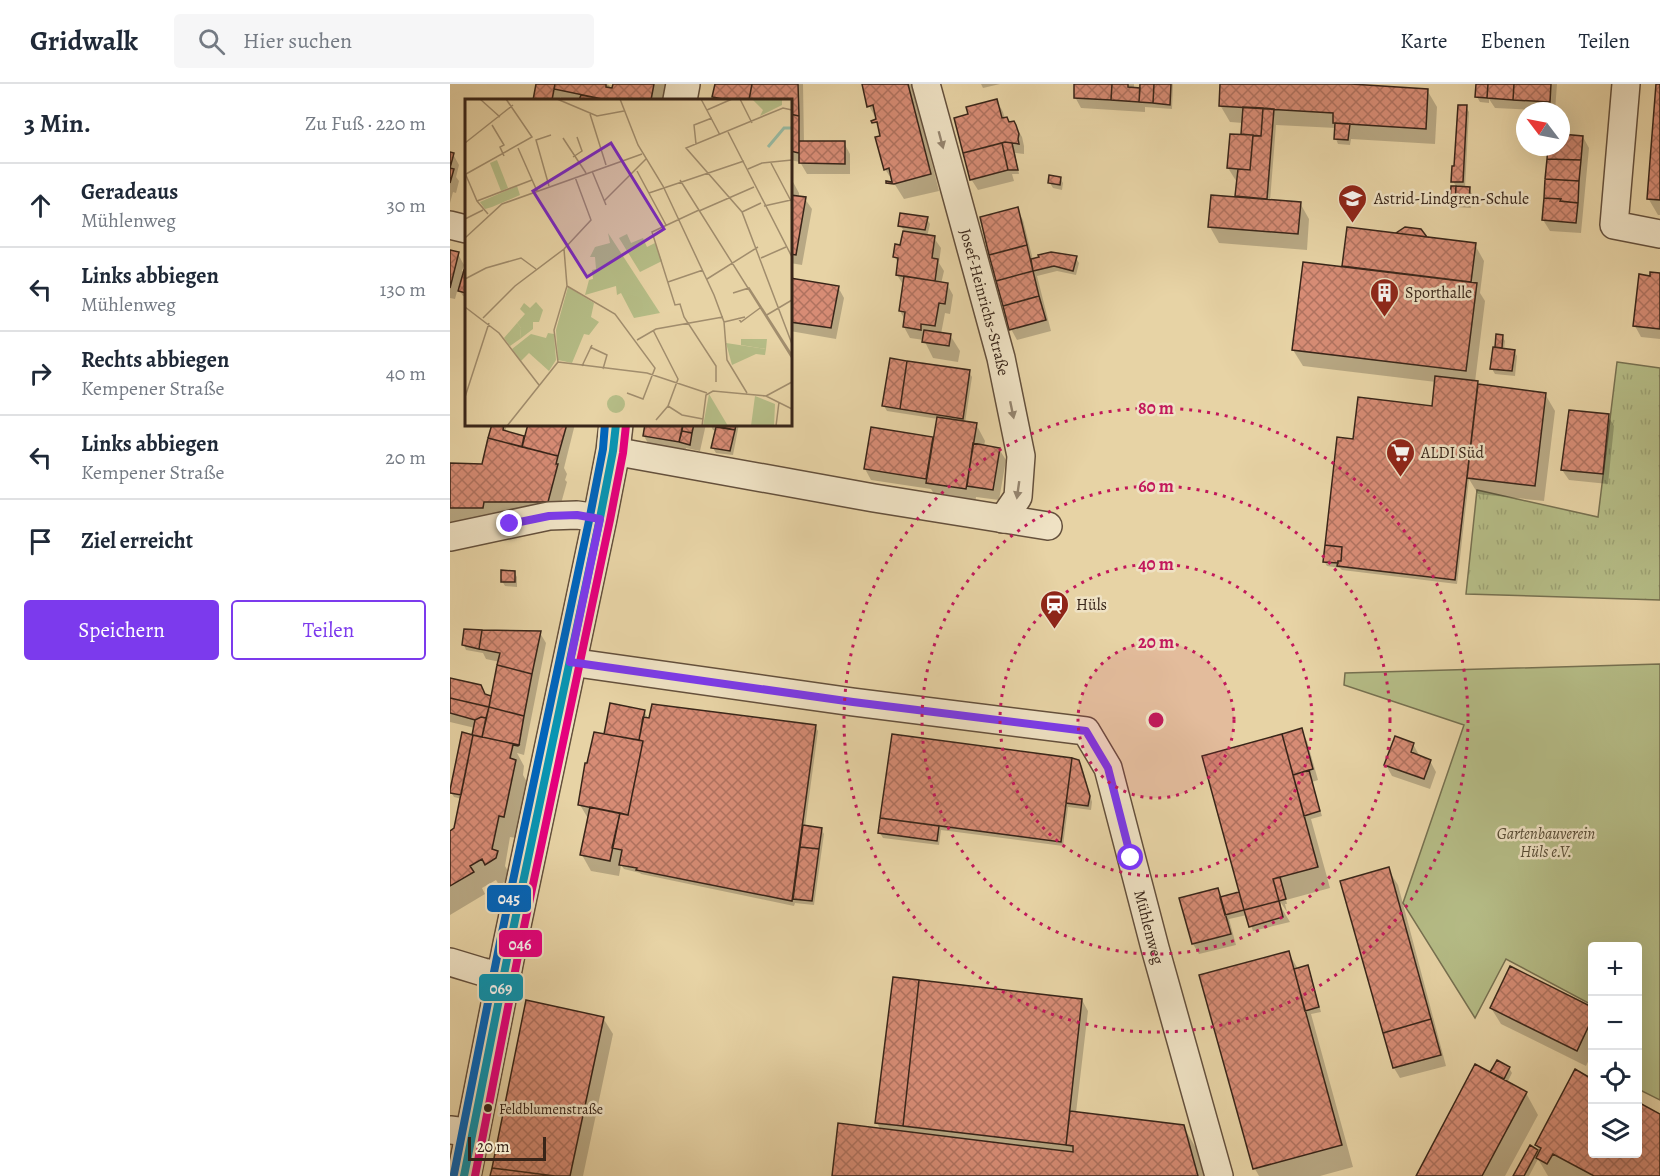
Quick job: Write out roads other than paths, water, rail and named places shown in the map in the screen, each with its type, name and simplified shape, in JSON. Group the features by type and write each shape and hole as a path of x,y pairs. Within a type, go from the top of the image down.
{"street":[{"path":"680,99 683,84"},
{"name":"Josef-Heinrichs-Straße","path":"926,84 1001,358 1021,456 1018,497 1004,519"},
{"path":"1626,84 1614,225 1660,234"},
{"path":"450,225 465,229"},
{"path":"464,1176 462,1131 503,976 600,519 615,438 874,498 1048,526"},
{"path":"450,537 549,516 577,515 600,519"},
{"name":"Mühlenweg","path":"570,662 853,702 1086,731 1108,768 1219,1176"},
{"path":"450,962 503,976"}],"place":[{"name":"Astrid-Lindgren-Schule","path":"1353,224"},
{"name":"Sporthalle","path":"1384,318"},
{"name":"ALDI Süd","path":"1400,478"},
{"name":"Hüls","path":"1055,630"},
{"name":"Feldblumenstraße","path":"488,1108"}],"park label":[{"name":"Gartenbauverein Hüls e.V.","path":"1546,842"}]}
